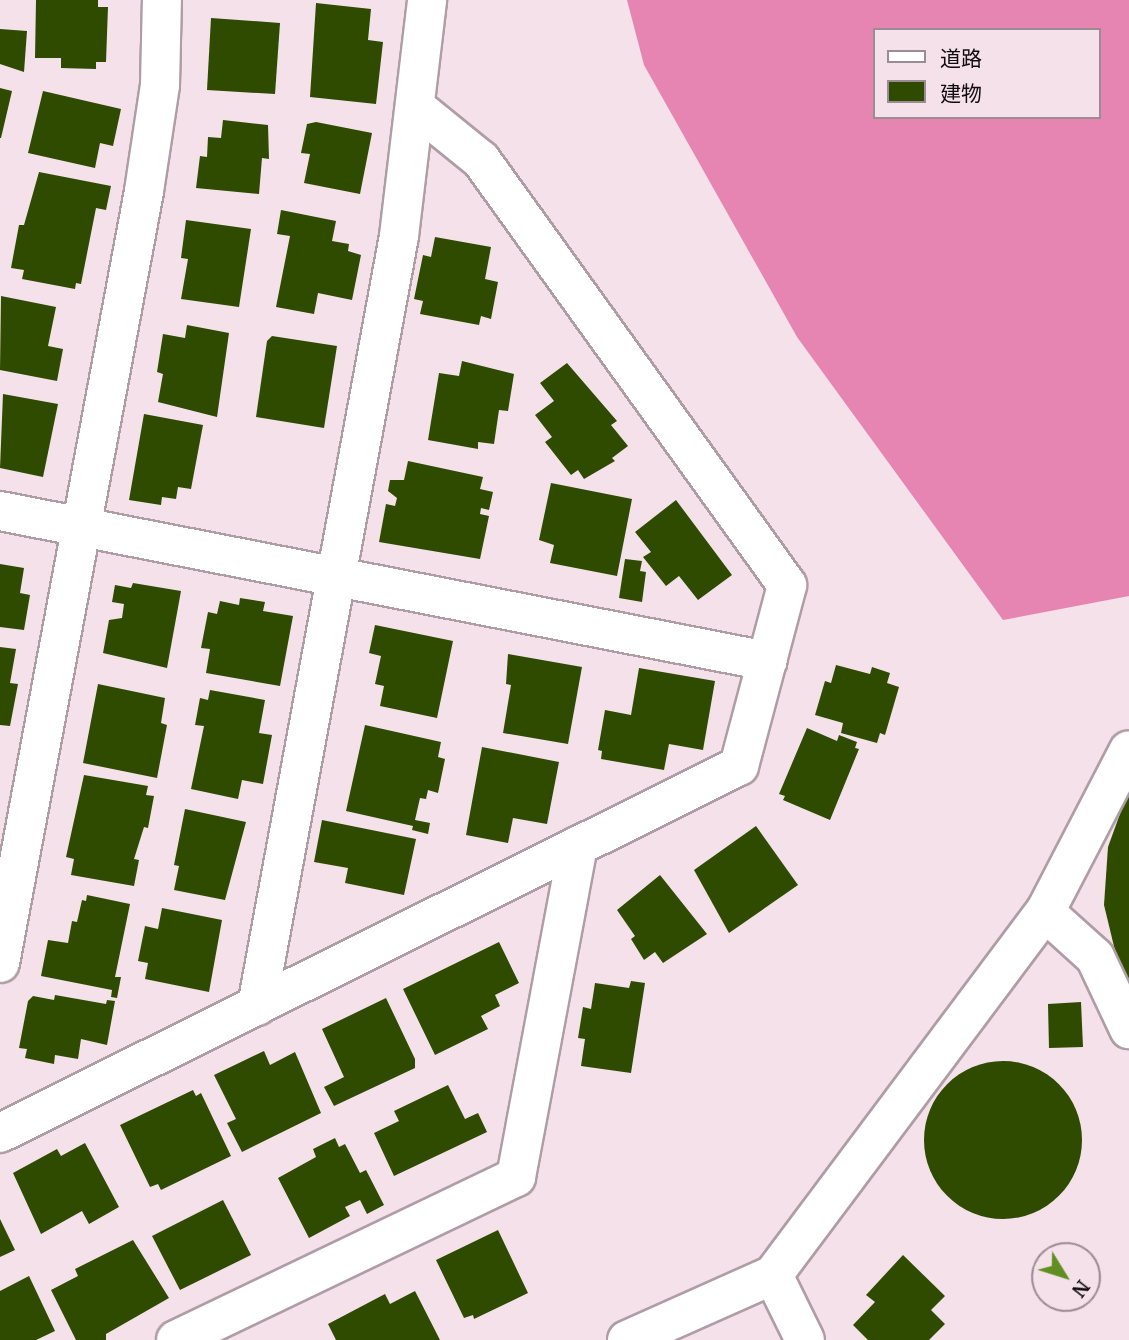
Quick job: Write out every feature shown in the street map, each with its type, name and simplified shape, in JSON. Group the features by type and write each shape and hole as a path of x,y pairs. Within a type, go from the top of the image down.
{"street":[{"path":"0,963 144,191 160,85 162,0"},
{"path":"257,1006 400,236 418,109 427,0"},
{"path":"0,1133 739,766 787,585 481,160 418,109"},
{"path":"0,511 767,661"},
{"path":"627,1340 772,1275 1045,912 1129,750"},
{"path":"176,1340 516,1177 578,846"},
{"path":"1045,912 1095,957 1129,1029"},
{"path":"772,1275 805,1340"}],"shaded area":[{"path":"627,0 1129,0 1129,596 1003,620 797,337 644,65"}],"building":[{"path":"36,0 98,0 98,7 108,7 106,62 96,62 96,69 61,68 61,58 35,58"},
{"path":"316,3 371,9 368,40 383,42 376,104 310,97"},
{"path":"211,18 280,23 275,94 207,90"},
{"path":"0,29 27,31 24,72 0,64"},
{"path":"0,88 12,91 1,138 0,138"},
{"path":"43,91 121,109 113,146 100,143 95,168 28,153"},
{"path":"223,120 268,125 269,159 262,158 259,194 196,188 200,156 207,157 208,137 221,138"},
{"path":"316,122 372,133 360,194 304,183 310,154 301,153 307,124"},
{"path":"39,172 111,186 106,210 96,208 81,284 76,283 75,289 22,279 24,270 11,268 19,225 24,225"},
{"path":"281,210 336,221 332,241 349,244 348,251 361,255 352,300 318,293 314,314 276,307 290,236 277,234"},
{"path":"186,220 251,229 239,307 181,299 188,259 181,258"},
{"path":"435,237 491,247 485,279 498,282 491,319 481,316 479,325 420,314 423,301 414,299 423,255 431,257"},
{"path":"1,296 56,307 48,346 63,349 57,381 0,370"},
{"path":"187,325 229,333 217,417 158,402 163,374 157,372 163,334 185,338"},
{"path":"272,336 337,346 324,428 256,417 267,341"},
{"path":"462,361 514,374 508,411 499,410 494,444 478,442 478,449 428,440 439,373 459,376"},
{"path":"567,363 617,421 611,425 628,446 612,458 615,461 584,479 578,470 571,475 545,442 552,437 535,415 554,401 540,383"},
{"path":"3,394 58,404 43,477 0,468"},
{"path":"144,414 203,425 191,489 178,487 176,499 162,497 161,505 129,500"},
{"path":"408,461 483,477 480,489 493,492 489,510 481,508 480,514 489,516 480,559 379,542 386,504 395,506 397,498 388,491 390,480 404,480"},
{"path":"551,483 632,499 617,576 550,563 554,545 539,540"},
{"path":"676,500 732,575 698,600 679,576 666,586 643,557 651,552 635,532"},
{"path":"625,559 642,561 640,571 646,572 642,602 619,598"},
{"path":"0,564 24,568 20,593 30,595 24,630 0,627"},
{"path":"133,583 181,591 167,668 103,653 109,620 122,618 124,604 112,602 115,585 131,588"},
{"path":"240,598 265,602 263,611 293,616 280,686 206,673 210,649 201,648 208,612 217,614 220,601 239,605"},
{"path":"375,625 453,641 437,718 380,706 384,686 375,684 381,656 369,653"},
{"path":"0,647 16,649 10,683 18,684 10,726 0,725"},
{"path":"508,654 582,667 568,744 503,733 511,685 506,684"},
{"path":"836,665 870,674 872,667 890,673 887,683 899,687 885,735 880,733 877,743 841,733 843,723 815,715 825,681 831,683"},
{"path":"639,668 715,681 703,750 669,744 664,770 601,759 602,751 598,750 605,710 631,715"},
{"path":"98,684 165,698 161,723 167,725 157,778 83,763"},
{"path":"210,690 265,700 259,733 272,735 263,784 242,780 238,799 191,789 204,726 195,725 200,698 208,700"},
{"path":"365,725 441,742 438,757 445,759 438,793 428,790 426,799 420,798 415,820 430,823 428,834 412,830 413,826 346,811"},
{"path":"807,728 837,741 839,735 857,742 855,748 859,749 830,820 783,800 785,796 779,794"},
{"path":"482,747 559,762 547,824 513,818 508,843 466,835"},
{"path":"84,775 148,786 146,795 154,796 148,828 144,827 134,859 139,860 134,886 71,875 74,859 66,857"},
{"path":"1129,789 1129,983 1118,963 1104,905 1108,847"},
{"path":"185,809 246,822 225,900 174,890 179,866 174,865"},
{"path":"322,820 416,839 404,895 345,883 348,868 314,862"},
{"path":"756,826 798,885 729,933 694,870"},
{"path":"660,875 707,934 663,963 655,952 644,960 631,939 635,936 617,910"},
{"path":"87,895 130,904 115,977 121,977 117,998 111,997 112,990 41,976 48,940 68,943 72,921 77,922 82,900 86,901"},
{"path":"162,908 222,920 209,992 145,979 148,963 138,961 145,926 158,929"},
{"path":"499,942 519,983 495,995 500,1006 481,1016 488,1029 435,1055 403,989"},
{"path":"631,981 645,983 631,1073 581,1066 585,1039 578,1038 583,1007 591,1009 595,983 629,988"},
{"path":"55,995 106,1004 107,1000 115,1001 107,1045 81,1039 78,1059 55,1055 54,1064 25,1058 27,1049 19,1048 28,1001 33,996 54,1000"},
{"path":"386,998 415,1059 415,1068 334,1106 324,1087 344,1077 322,1029"},
{"path":"1081,1002 1083,1047 1049,1048 1048,1004"},
{"path":"264,1051 270,1065 295,1052 321,1113 242,1152 227,1123 236,1119 214,1075"},
{"path":"1003,1061 1033,1067 1059,1084 1076,1110 1082,1140 1076,1170 1059,1196 1033,1213 1003,1219 973,1213 947,1196 930,1170 924,1140 930,1110 947,1084 973,1067"},
{"path":"448,1085 465,1119 478,1113 487,1132 394,1176 374,1133 399,1121 394,1111"},
{"path":"193,1090 196,1096 201,1093 231,1156 161,1190 158,1184 150,1187 120,1125"},
{"path":"335,1138 339,1147 345,1144 360,1173 366,1170 384,1205 367,1214 360,1200 345,1207 350,1216 309,1238 278,1178 316,1157 313,1149"},
{"path":"85,1143 119,1207 89,1224 82,1211 41,1234 13,1173 57,1149 61,1156"},
{"path":"223,1200 251,1255 180,1290 152,1236"},
{"path":"0,1219 15,1250 0,1257"},
{"path":"498,1230 528,1293 474,1319 473,1315 464,1318 436,1260"},
{"path":"133,1240 169,1298 106,1334 106,1340 76,1340 51,1290 78,1276 75,1269"},
{"path":"903,1255 945,1296 931,1310 945,1324 929,1340 868,1340 853,1325 875,1302 866,1295"},
{"path":"29,1276 55,1331 36,1340 0,1340 0,1291"},
{"path":"415,1291 440,1340 336,1340 328,1324 385,1294 390,1304"}]}
